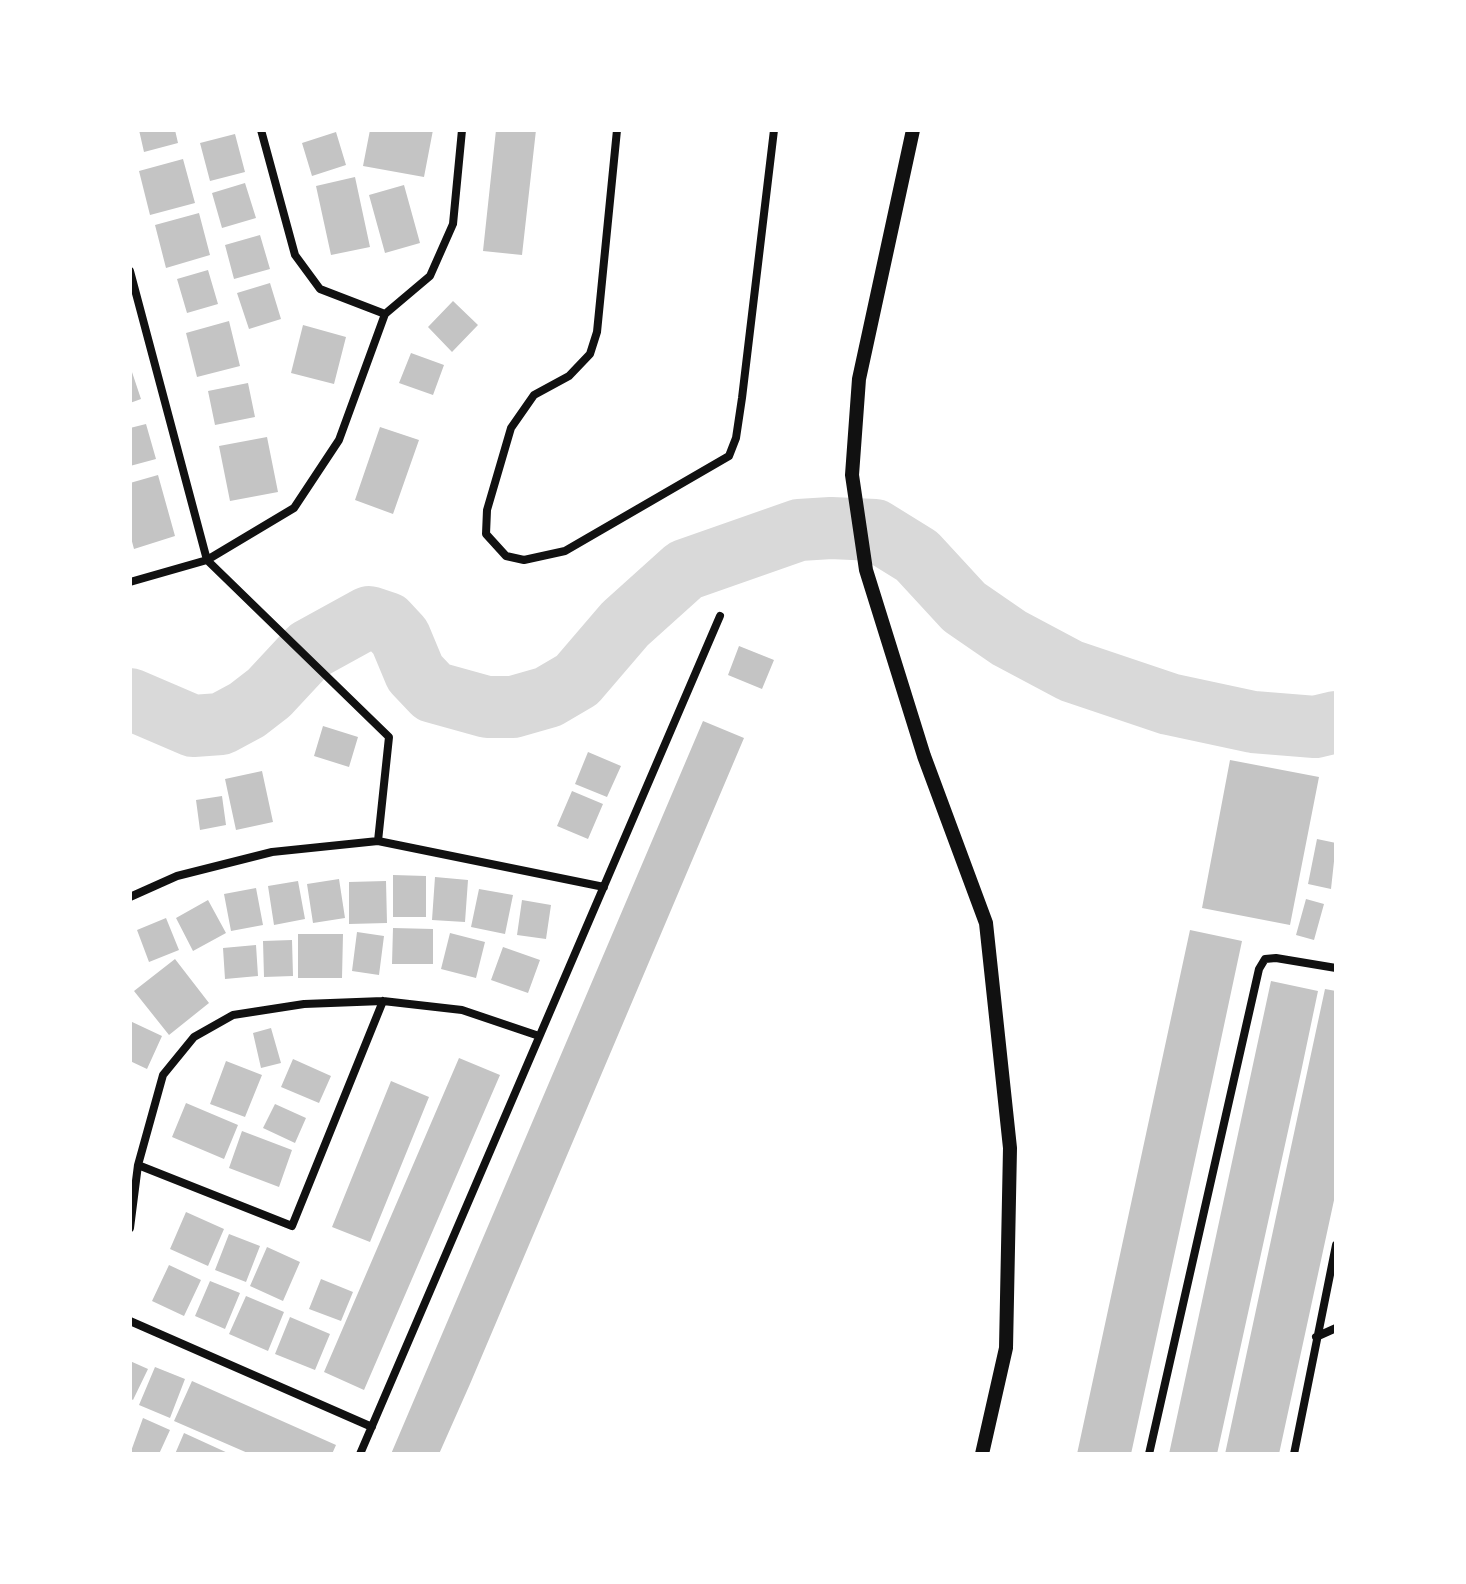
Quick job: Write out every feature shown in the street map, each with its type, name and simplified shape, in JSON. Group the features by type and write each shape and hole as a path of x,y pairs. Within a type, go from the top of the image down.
{"street":[{"path":"261,130 295,255 320,289 385,314"},
{"path":"130,582 207,560 294,508 339,440 385,314 430,276 453,224 462,130"},
{"path":"617,130 597,332 590,354 569,376 534,395 511,428 487,510 486,534 506,556 524,560 565,551 729,456 736,438 742,398 774,130"},
{"path":"913,130 859,379 852,475 866,570 924,756 986,923 1010,1148 1006,1348 982,1454"},
{"path":"130,271 207,560 389,737 378,841"},
{"path":"360,1454 720,616"},
{"path":"130,897 177,876 272,852 378,841 604,887"},
{"path":"1149,1454 1259,969 1265,959 1276,958 1336,968"},
{"path":"130,1228 138,1165 163,1075 194,1037 233,1015 304,1004 383,1001 462,1010 539,1036"},
{"path":"138,1165 292,1226 383,1001"},
{"path":"1294,1454 1336,1245"},
{"path":"130,1321 372,1427"},
{"path":"1316,1337 1336,1328"}],"building":[{"path":"139,130 175,130 178,143 144,152"},
{"path":"370,130 433,130 424,177 363,166"},
{"path":"496,130 536,130 522,255 483,251"},
{"path":"336,132 346,165 312,176 302,143"},
{"path":"235,134 245,172 210,181 200,143"},
{"path":"183,159 195,203 150,215 139,171"},
{"path":"355,177 370,247 331,255 316,186"},
{"path":"245,183 256,218 222,228 212,193"},
{"path":"404,185 420,243 385,253 369,195"},
{"path":"199,213 210,255 166,268 155,225"},
{"path":"260,235 270,269 234,279 225,245"},
{"path":"208,270 218,304 187,313 177,279"},
{"path":"270,283 281,319 249,329 237,293"},
{"path":"453,301 478,325 452,352 428,327"},
{"path":"229,321 240,366 197,377 186,333"},
{"path":"303,325 346,337 334,384 291,373"},
{"path":"411,353 444,365 433,395 399,383"},
{"path":"130,366 141,399 130,403"},
{"path":"248,383 255,417 215,425 208,391"},
{"path":"146,424 156,459 130,466 130,428"},
{"path":"380,427 419,440 393,514 355,500"},
{"path":"267,437 278,492 230,501 219,446"},
{"path":"158,475 175,536 134,549 130,534 130,483"},
{"path":"739,646 774,660 762,689 728,675"},
{"path":"703,721 744,738 470,1384 439,1454 391,1454"},
{"path":"323,726 358,737 349,767 314,756"},
{"path":"588,752 621,766 607,797 575,784"},
{"path":"1230,760 1319,777 1290,925 1202,908"},
{"path":"262,771 273,822 236,830 225,779"},
{"path":"572,791 603,804 588,839 557,826"},
{"path":"222,796 226,825 200,830 196,800"},
{"path":"1317,839 1336,843 1331,889 1308,884"},
{"path":"393,875 426,876 426,917 393,917"},
{"path":"435,877 468,880 465,922 432,920"},
{"path":"339,879 345,918 313,923 307,884"},
{"path":"298,881 305,919 274,925 268,886"},
{"path":"386,881 387,923 349,924 349,882"},
{"path":"256,888 263,925 231,931 224,894"},
{"path":"479,889 513,895 505,934 471,927"},
{"path":"1306,899 1324,904 1314,940 1296,935"},
{"path":"208,900 226,933 193,951 176,918"},
{"path":"522,900 551,905 546,939 517,935"},
{"path":"166,918 179,950 149,962 137,930"},
{"path":"393,928 433,929 433,964 392,964"},
{"path":"1190,930 1242,941 1213,1077 1131,1454 1077,1454"},
{"path":"357,932 384,936 379,975 352,971"},
{"path":"450,933 485,942 476,978 441,969"},
{"path":"298,934 343,934 342,978 298,978"},
{"path":"292,940 293,976 264,977 263,941"},
{"path":"256,945 258,976 225,979 223,948"},
{"path":"503,947 540,960 528,993 491,980"},
{"path":"175,959 209,1003 169,1035 134,991"},
{"path":"1271,981 1318,991 1301,1072 1217,1454 1169,1454"},
{"path":"1325,989 1336,991 1336,1191 1279,1454 1225,1454"},
{"path":"130,1021 162,1036 147,1069 130,1061"},
{"path":"271,1028 281,1063 261,1068 253,1033"},
{"path":"459,1058 500,1075 364,1390 324,1372"},
{"path":"293,1059 331,1076 319,1103 281,1087"},
{"path":"226,1061 262,1075 245,1117 210,1104"},
{"path":"391,1081 429,1097 370,1242 332,1227"},
{"path":"186,1103 238,1125 224,1159 172,1137"},
{"path":"275,1104 306,1118 295,1143 263,1128"},
{"path":"242,1131 292,1150 279,1187 229,1168"},
{"path":"186,1212 224,1229 208,1266 170,1249"},
{"path":"229,1234 260,1246 246,1282 215,1270"},
{"path":"267,1247 300,1262 283,1301 250,1286"},
{"path":"169,1265 201,1280 184,1316 152,1301"},
{"path":"321,1279 353,1292 341,1321 309,1309"},
{"path":"210,1281 240,1293 225,1329 195,1316"},
{"path":"246,1296 284,1312 268,1351 229,1334"},
{"path":"290,1317 330,1334 315,1370 275,1354"},
{"path":"130,1361 148,1369 133,1400 130,1398"},
{"path":"155,1367 185,1379 170,1418 139,1405"},
{"path":"192,1381 336,1445 332,1454 250,1454 174,1421"},
{"path":"143,1418 170,1430 159,1454 130,1454"},
{"path":"184,1433 230,1454 175,1454"}],"waterway":[{"path":"130,699 193,726 221,724 269,693 309,650 369,617 387,623 400,637 415,673 433,692 487,707 513,707 548,697 577,680 625,624 685,570 799,530 831,528 875,530 917,556 964,607 1009,638 1071,671 1169,704 1253,722 1315,727 1336,722"}]}
